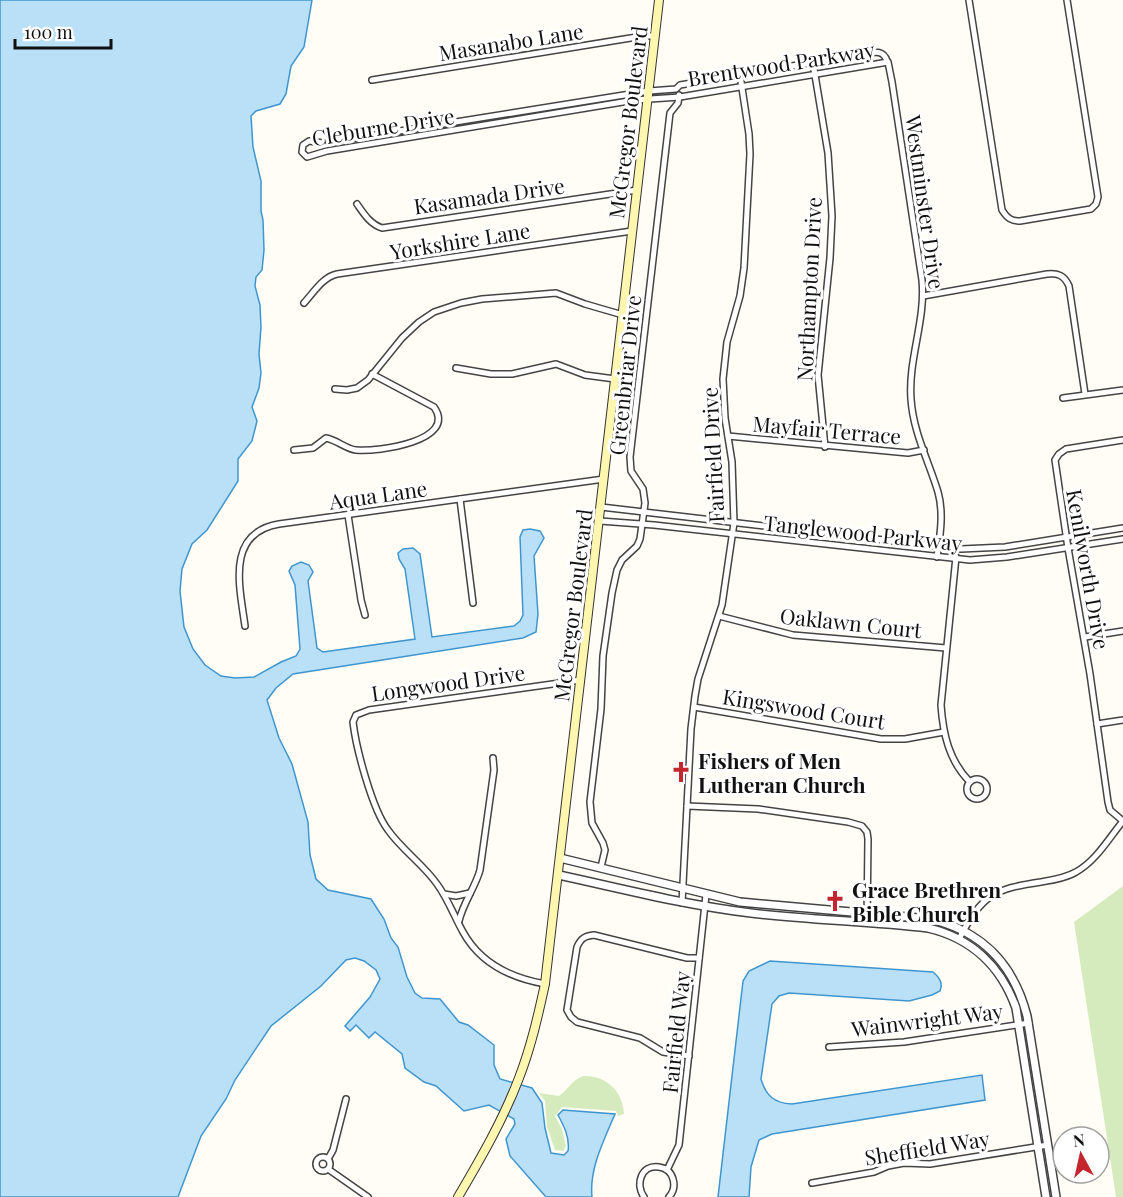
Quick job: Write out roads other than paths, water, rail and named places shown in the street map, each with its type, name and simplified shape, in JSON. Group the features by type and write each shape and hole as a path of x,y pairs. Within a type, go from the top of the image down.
{"main road":[{"name":"McGregor Boulevard","path":"458,1197 501,1121 519,1078 536,1026 545,984 659,0"}],"street":[{"path":"969,0 1002,210 1006,217 1013,221 1091,209 1098,197 1067,0"},
{"name":"Masanabo Lane","path":"372,80 643,36 655,36"},
{"name":"Brentwood Parkway","path":"879,52 886,56 888,62 680,97 648,95 676,89 680,85 879,52"},
{"name":"Westminster Drive","path":"888,62 923,296 910,386 912,408 940,500 941,516 937,557"},
{"name":"Northampton Drive","path":"813,63 828,153 832,216 818,375 825,447"},
{"name":"Fairfield Drive","path":"682,903 694,707 698,679 725,591 734,523 734,491 725,418 723,379 728,342 743,282 750,134 740,75"},
{"path":"676,89 680,97"},
{"name":"Cleburne Drive","path":"648,95 470,128 327,151 314,157 307,157 302,152 303,145 309,141 323,143 648,95"},
{"name":"Greenbriar Drive","path":"601,867 605,850 592,824 590,802 601,709 601,683 617,570 622,560 637,546 643,524 645,495 631,471 630,457 670,113 680,97"},
{"path":"468,120 470,128"},
{"name":"Kasamada Drive","path":"357,204 375,226 382,228 637,190"},
{"name":"Yorkshire Lane","path":"304,303 324,281 337,274 632,231"},
{"path":"923,296 1047,274 1060,275 1069,286 1085,394"},
{"path":"335,389 357,388 419,322 435,312 461,303 556,293 623,315"},
{"path":"456,368 506,375 556,364 585,375 615,379"},
{"path":"294,450 308,450 326,438 356,450 405,444 416,441 437,428 440,420 434,407 372,374"},
{"path":"1063,398 1123,390"},
{"name":"Mayfair Terrace","path":"728,436 825,447 908,453 924,450"},
{"name":"Kenilworth Drive","path":"1123,440 1066,449 1059,453 1056,459 1108,802 1110,810 1123,821"},
{"name":"Aqua Lane","path":"245,626 238,571 241,556 252,537 271,525 604,479"},
{"path":"460,499 473,603"},
{"name":"Tanglewood Parkway","path":"601,507 956,549 1005,547 1123,528"},
{"path":"348,514 365,615"},
{"name":"Tanglewood Parkway","path":"600,521 956,559 983,559 1123,539"},
{"path":"956,549 941,705 944,732 955,763 970,782"},
{"name":"Oaklawn Court","path":"719,616 793,635 946,648"},
{"path":"1084,637 1123,631"},
{"name":"Longwood Drive","path":"444,894 428,872 391,835 379,815 370,792 356,736 353,722 356,715 369,710 581,680"},
{"name":"Kingswood Court","path":"694,707 881,740 905,739 944,732"},
{"path":"1097,724 1123,720"},
{"path":"458,922 480,870 494,770 493,758"},
{"path":"687,806 782,812 862,826 868,839 867,922"},
{"path":"959,939 978,907 998,892 1078,872 1093,858 1123,821"},
{"path":"560,858 706,895 762,905 930,919 963,930 993,951 1009,971 1023,1000 1029,1023 1055,1194"},
{"path":"559,874 682,903 786,916 928,928 959,939 990,962 1010,992 1019,1024 1046,1195"},
{"path":"444,894 456,896 470,893"},
{"path":"444,894 475,950 492,964 515,977 545,984"},
{"name":"Fairfield Way","path":"669,1197 674,1186 674,1178 667,1170 679,1145 706,895"},
{"path":"689,1056 663,1052 640,1038 577,1022 567,1010 577,947 580,940 586,936 594,935 679,956 699,958"},
{"name":"Wainwright Way","path":"829,1047 904,1042 1029,1023"},
{"path":"327,1159 333,1150 346,1099"},
{"name":"Sheffield Way","path":"812,1183 874,1172 904,1163 930,1164 1048,1145"},
{"path":"327,1159 320,1158 315,1165 320,1171 328,1169 368,1197"},
{"path":"327,1159 330,1164 328,1169"},
{"path":"644,1197 640,1192 639,1184 644,1171 650,1167 667,1170"}],"water":[{"path":"0,0 312,0 304,47 291,66 286,94 280,104 256,111 251,116 253,147 261,181 264,250 262,270 256,277 255,286 260,305 261,327 259,354 261,373 259,388 252,407 257,421 252,441 238,459 238,481 207,530 192,544 182,569 180,591 184,627 193,649 205,665 221,676 254,677 296,656 300,649 295,585 289,571 292,566 301,562 309,565 313,572 308,581 317,648 323,652 415,639 405,569 398,553 403,549 413,548 420,554 432,637 514,626 523,615 520,537 523,530 540,531 544,538 534,556 538,614 536,632 523,638 293,674 276,688 267,700 279,738 292,764 308,822 310,855 316,879 328,890 371,899 398,947 407,977 415,993 422,998 440,999 459,1022 468,1025 494,1045 494,1065 500,1079 532,1088 542,1103 551,1153 564,1155 568,1151 567,1137 558,1115 563,1110 615,1114 595,1165 592,1197 546,1197 510,1156 506,1139 515,1124 514,1119 489,1105 464,1111 436,1086 424,1082 405,1068 402,1054 375,1032 369,1038 356,1025 350,1031 345,1026 370,997 380,979 376,970 364,961 355,958 346,960 321,986 271,1026 201,1136 178,1197 0,1197"},
{"path":"770,961 933,972 941,983 940,991 909,1001 789,993 779,996 772,1004 761,1079 765,1090 772,1098 792,1104 982,1075 985,1100 772,1134 759,1140 751,1167 749,1197 718,1197 743,981 749,971"}],"place":[{"name":"Fishers of Men Lutheran Church","path":"681,772"},
{"name":"Grace Brethren Bible Church","path":"835,901"}]}
